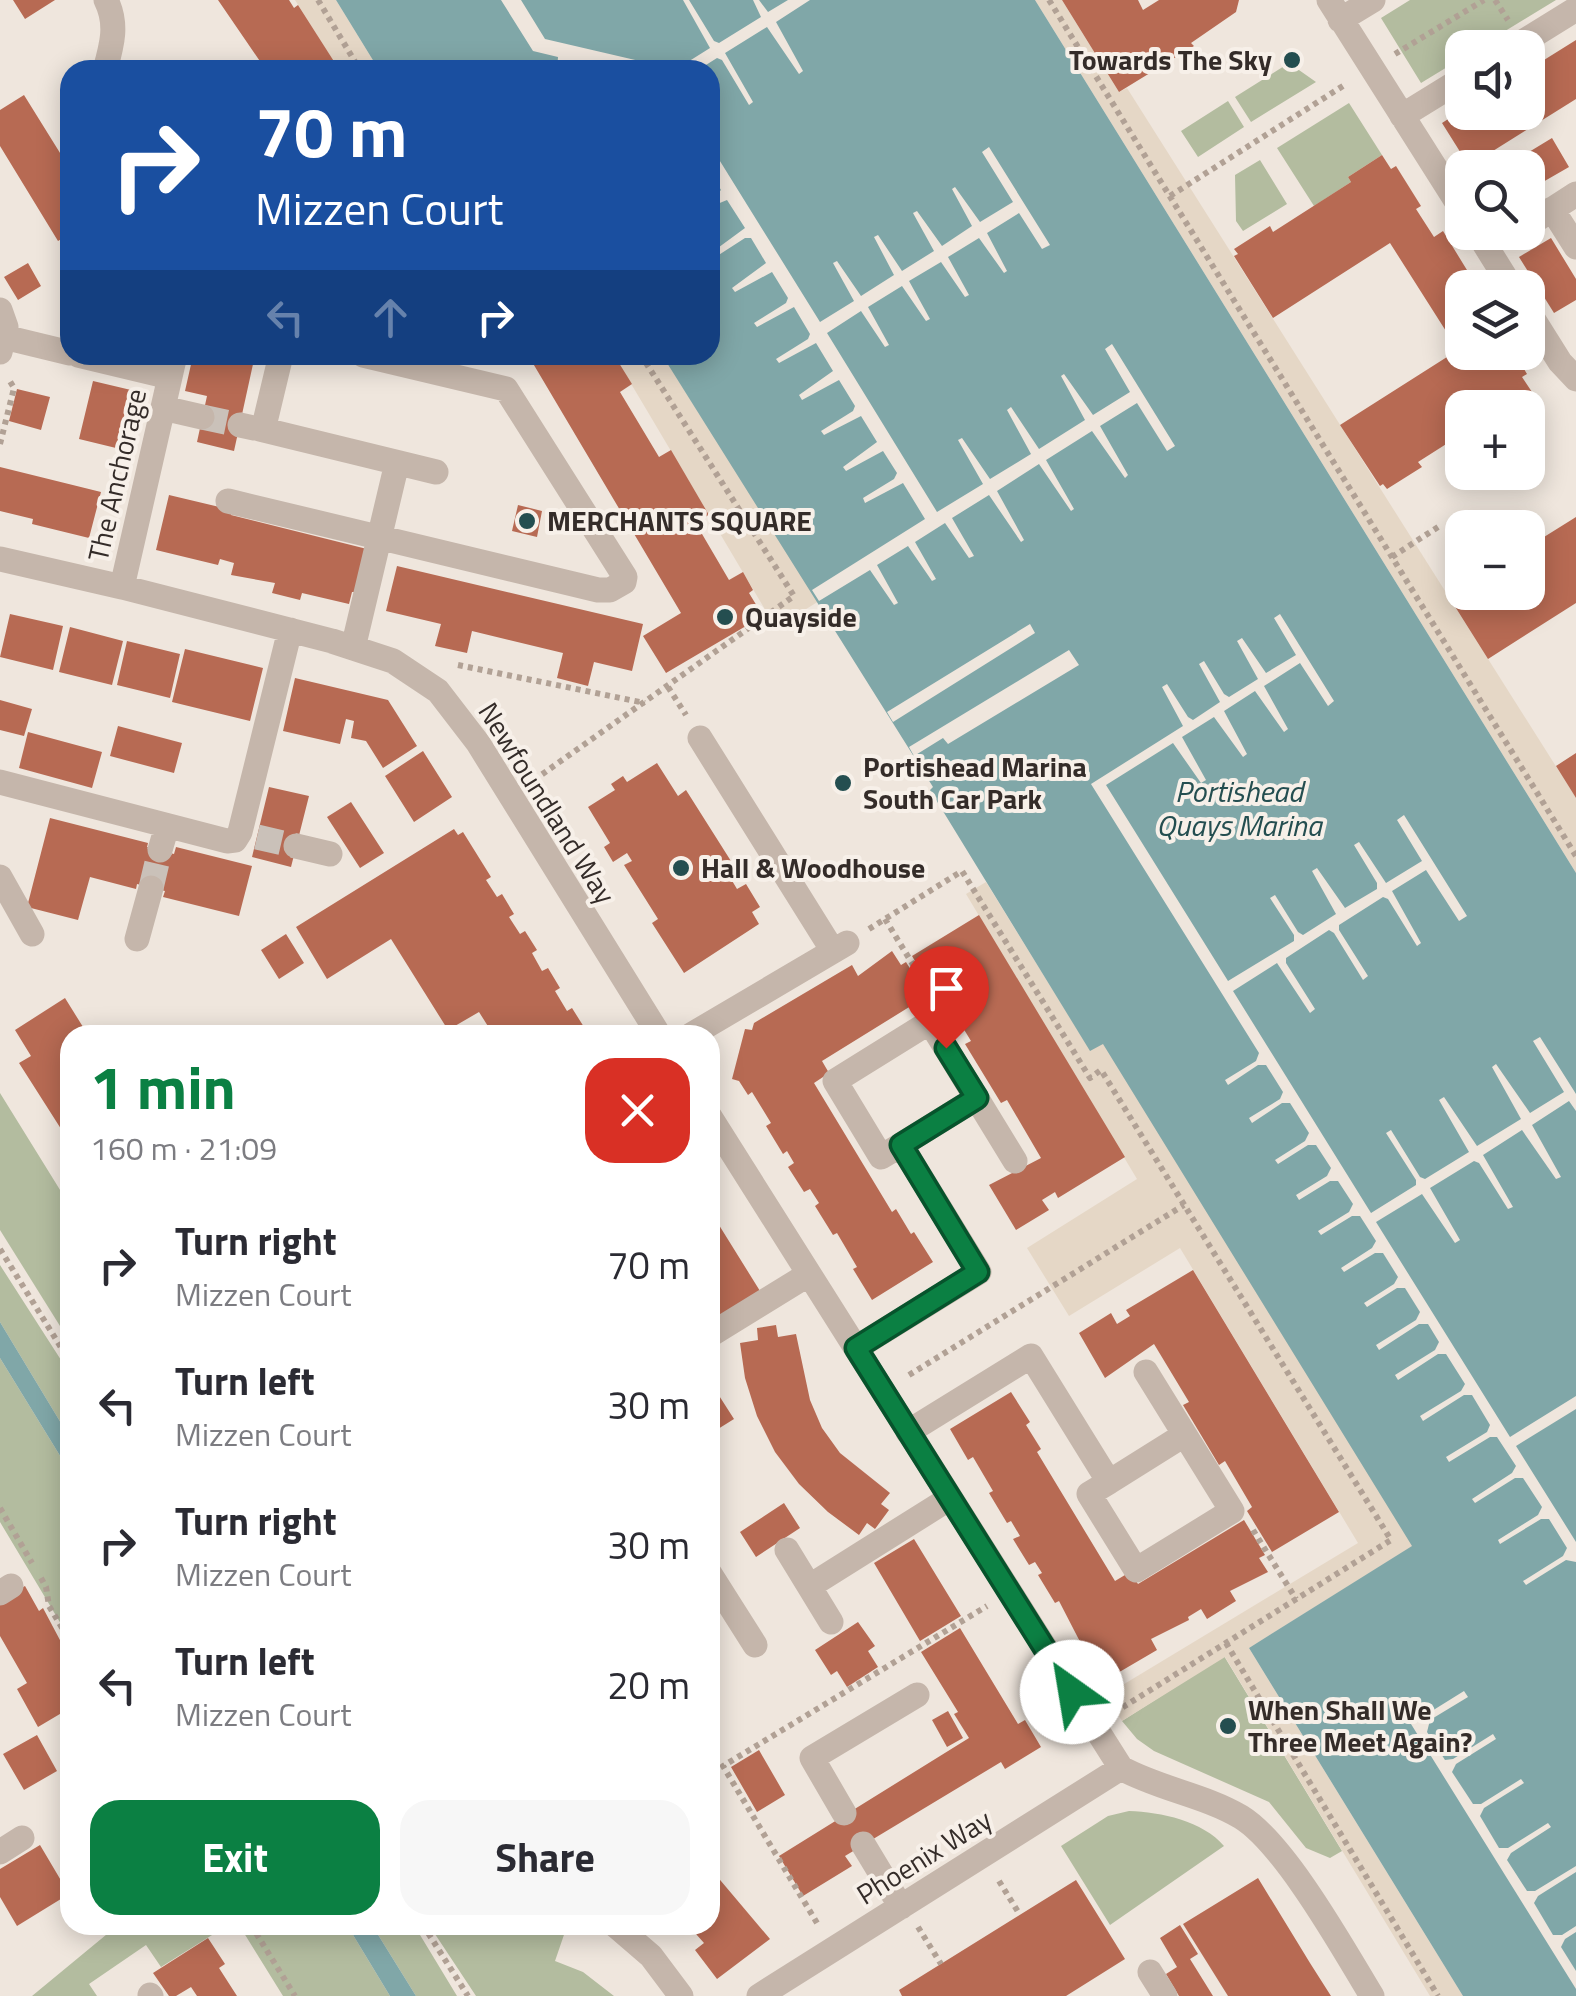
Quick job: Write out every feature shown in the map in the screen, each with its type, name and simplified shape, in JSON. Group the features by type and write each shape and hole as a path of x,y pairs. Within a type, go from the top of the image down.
{"street":[{"path":"106,0 114,18 107,60"},
{"path":"1372,0 1335,10 1445,183"},
{"path":"1542,30 1576,9"},
{"path":"1402,116 1445,89"},
{"path":"1545,214 1576,194"},
{"path":"1552,210 1576,248"},
{"path":"0,310 6,327 4,355 60,353"},
{"path":"1545,339 1576,379"},
{"path":"279,365 267,420 250,427 436,472"},
{"path":"228,501 604,590 621,584 625,578 508,390 404,365"},
{"name":"The Anchorage","path":"122,586 172,366"},
{"path":"163,408 202,416"},
{"path":"353,648 397,462"},
{"name":"Newfoundland Way","path":"0,559 122,586 353,648 393,661 438,692 478,743 653,1025"},
{"path":"0,782 163,838 227,841 249,834 290,630"},
{"path":"700,738 840,947 708,1025"},
{"path":"296,846 330,854"},
{"path":"0,877 32,934"},
{"path":"137,939 151,888"},
{"path":"977,1098 881,1157 835,1082 930,1022 977,1098 1015,1161"},
{"path":"720,1133 1121,1768 1142,1780 1225,1809 1262,1833 1282,1856 1372,1996"},
{"path":"856,1348 978,1272 901,1145"},
{"path":"720,1329 810,1274"},
{"path":"908,1432 1031,1356 1109,1482"},
{"path":"1146,1372 1232,1511 1136,1570 1090,1494 1184,1435"},
{"path":"810,1586 950,1498"},
{"path":"787,1550 831,1622"},
{"path":"720,1589 756,1645"},
{"path":"844,1813 812,1758 917,1695"},
{"name":"Phoenix Way","path":"759,1996 1121,1768"},
{"path":"864,1844 902,1906"},
{"path":"627,1935 651,1956 681,1996"},
{"path":"1150,1972 1165,1996"}],"path":[{"path":"318,0 354,60"},
{"path":"1049,0 1576,856"},
{"path":"1170,196 1484,0"},
{"path":"0,444 14,388 4,355"},
{"path":"510,797 794,596 647,365"},
{"path":"1392,556 1441,524"},
{"path":"445,662 645,703"},
{"path":"840,947 962,871 1090,1078 1101,1070 1391,1540 1094,1725"},
{"path":"885,919 944,1014 930,1022"},
{"path":"883,1392 1184,1205"},
{"path":"0,1250 60,1346"},
{"path":"1232,1511 1239,1506 1296,1599"},
{"path":"1226,1643 1438,1996"},
{"path":"983,1855 1020,1915"},
{"path":"902,1906 941,1964"},
{"path":"257,1935 295,1996"},
{"path":"428,1935 468,1996"}],"green space":[{"path":"1410,0 1556,0 1507,30 1445,30 1445,68 1421,83 1381,18"},
{"path":"1289,63 1316,82 1251,122 1235,97"},
{"path":"1228,101 1244,127 1198,157 1181,131"},
{"path":"1349,103 1382,155 1314,206 1277,148"},
{"path":"1260,160 1287,204 1243,231 1236,221 1235,175"},
{"path":"0,1093 60,1190 60,1326 0,1230"},
{"path":"0,1265 60,1358 60,1421 0,1322"},
{"path":"0,1358 60,1456 60,1622 0,1522"},
{"path":"1224,1656 1342,1851 1330,1858 1306,1848 1269,1802 1154,1751 1122,1721"},
{"path":"1129,1811 1181,1820 1205,1830 1224,1846 1110,1925 1061,1846 1108,1816"},
{"path":"106,1935 212,1935 161,1967 146,1945 89,1984 97,1996 32,1996"},
{"path":"245,1935 353,1935 390,1996 283,1996"},
{"path":"378,1935 420,1935 457,1996 416,1996"},
{"path":"436,1935 564,1935 555,1961 583,1972 614,1996 476,1996"}],"shaded area":[{"path":"295,0 336,0 373,60 333,60"},
{"path":"1035,0 1062,0 1119,92 1127,88 1445,591 1445,610 1457,610 1576,798 1576,873"},
{"path":"620,365 668,365 819,601 776,628"},
{"path":"986,882 1090,1050 1103,1043 1413,1546 1249,1648 1463,1996 1430,1996 1225,1657 1122,1721 1106,1695 1358,1543 1180,1248 1069,1316 1027,1248 1137,1179 966,894"}],"water":[{"name":"Portishead Quays Marina","path":"336,0 1035,0 1576,873 1576,1996 1463,1996 1249,1648 1412,1546 1103,1044 1090,1051 930,790 933,787 668,365 720,365 720,60 373,60"},
{"path":"0,1322 60,1421 60,1456 0,1358"},
{"path":"353,1935 378,1935 416,1996 390,1996"}],"pier":[{"path":"501,0 521,0 545,39 635,60 558,60 533,51"},
{"path":"683,0 689,0 719,43 761,17 753,0 759,0 768,12 788,0 810,0 776,22 803,71 799,74 767,27 725,53 753,102 749,105 722,60 691,60 710,48"},
{"path":"989,147 1050,245 1042,249 1019,213 987,233 1007,271 1004,273 979,238 948,257 969,295 965,297 941,262 909,281 930,319 926,321 902,286 868,307 889,345 885,347 861,311 827,333 937,512 983,484 958,440 962,438 990,479 1031,454 1007,410 1011,407 1039,449 1085,420 1061,376 1064,374 1093,415 1130,392 1105,349 1112,344 1175,446 1167,451 1137,403 1100,426 1128,475 1125,478 1092,431 1046,460 1074,509 1071,511 1039,464 997,491 1024,540 1021,542 989,495 952,518 974,556 969,558 945,523 915,542 936,579 932,581 908,546 877,565 898,603 894,605 870,570 819,601 812,590 925,519 903,483 865,503 863,498 894,479 897,473 883,451 846,471 843,467 877,442 861,416 824,435 821,431 855,406 839,380 802,400 799,395 833,371 816,343 779,363 776,359 810,334 794,307 757,327 754,323 788,298 772,272 735,292 732,288 766,263 751,238 720,254 720,246 745,228 727,200 720,203 720,161 820,322 854,301 833,263 837,261 861,296 894,275 874,237 878,235 902,271 934,251 913,213 917,211 942,246 972,226 952,189 955,187 980,222 1013,202 982,152"},
{"path":"1280,614 1334,701 1328,706 1300,663 1264,686 1288,729 1284,732 1255,691 1224,711 1247,754 1243,757 1214,717 1182,737 1206,780 1201,783 1173,743 1106,785 1228,981 1294,941 1270,898 1275,895 1303,935 1336,914 1312,871 1317,868 1345,908 1377,889 1354,845 1359,842 1386,883 1422,861 1397,820 1404,815 1467,916 1459,921 1426,870 1392,891 1421,943 1417,946 1383,897 1339,925 1368,976 1363,980 1329,930 1286,958 1315,1009 1310,1013 1277,963 1233,991 1371,1213 1416,1185 1386,1133 1391,1130 1425,1179 1469,1152 1439,1100 1444,1097 1477,1146 1521,1119 1492,1067 1496,1064 1530,1113 1564,1092 1533,1041 1540,1037 1576,1094 1576,1111 1569,1101 1532,1125 1561,1177 1556,1179 1522,1130 1483,1155 1513,1207 1508,1209 1474,1161 1430,1188 1460,1240 1455,1243 1422,1194 1376,1222 1510,1437 1576,1396 1576,1409 1516,1446 1576,1542 1576,1562 1566,1560 1526,1585 1523,1581 1563,1556 1567,1548 1549,1519 1541,1519 1500,1544 1498,1540 1538,1515 1542,1507 1523,1478 1515,1478 1475,1503 1472,1499 1512,1473 1516,1466 1497,1437 1490,1437 1449,1462 1446,1457 1487,1432 1490,1425 1472,1395 1464,1395 1423,1421 1420,1416 1461,1391 1465,1384 1446,1354 1438,1354 1398,1380 1395,1375 1435,1350 1439,1342 1428,1324 1419,1324 1379,1350 1376,1345 1416,1320 1420,1312 1405,1288 1397,1288 1367,1307 1364,1303 1394,1284 1398,1277 1383,1253 1375,1253 1344,1272 1341,1268 1372,1248 1376,1241 1360,1216 1352,1216 1321,1235 1318,1231 1349,1212 1353,1204 1338,1181 1330,1181 1299,1200 1296,1195 1327,1176 1331,1168 1316,1145 1308,1145 1278,1164 1275,1160 1305,1141 1309,1133 1290,1103 1282,1103 1252,1123 1249,1118 1280,1099 1283,1092 1266,1065 1258,1065 1228,1085 1225,1080 1256,1061 1259,1053 1091,784 1183,726 1162,687 1167,684 1193,720 1220,702 1199,664 1204,661 1229,697 1258,679 1237,641 1242,638 1266,673 1296,655 1274,618"},
{"path":"1030,624 1035,633 893,722 887,712"},
{"path":"1069,650 1079,665 948,744 943,738 914,756 909,747"},
{"path":"1464,1691 1468,1697 1430,1720 1427,1732 1445,1760 1493,1734 1496,1739 1456,1764 1452,1772 1473,1804 1481,1804 1521,1779 1524,1783 1484,1808 1480,1816 1499,1848 1508,1848 1548,1823 1551,1827 1511,1853 1507,1860 1527,1891 1535,1891 1576,1866 1576,1872 1538,1896 1534,1903 1553,1935 1562,1935 1576,1926 1576,1932 1561,1947 1576,1971 1576,1989 1411,1724"}],"building":[{"path":"13,0 55,0 25,19"},
{"path":"218,0 289,0 294,8 298,5 333,60 259,60"},
{"path":"1062,0 1138,0 1143,10 1159,0 1239,0 1236,12 1191,43 1194,46 1119,92"},
{"path":"1576,40 1576,99 1545,118 1545,59"},
{"path":"24,95 60,153 58,241 0,146 0,110"},
{"path":"1446,130 1526,130 1495,150 1459,150"},
{"path":"1552,138 1569,167 1545,181 1545,150 1532,150"},
{"path":"1382,155 1391,169 1396,166 1421,206 1416,209 1434,237 1443,231 1445,250 1455,250 1467,270 1445,270 1445,330 1390,243 1273,318 1234,256 1238,254 1234,249 1270,226 1273,232 1351,182 1348,177"},
{"path":"1551,238 1576,279 1576,300 1554,313 1545,299 1545,270 1527,270 1519,257 1531,250 1545,250 1545,242"},
{"path":"28,263 41,286 18,300 4,277"},
{"path":"1445,358 1445,370 1525,370 1527,374 1522,377 1531,390 1445,390 1445,445 1418,462 1422,467 1387,489 1383,484 1380,486 1340,425"},
{"path":"191,365 253,365 234,451 197,442 207,396 185,391"},
{"path":"534,365 620,365 632,384 620,392 659,457 671,450 709,515 695,522 729,580 743,572 753,590 749,593 763,616 666,673 643,636 681,613"},
{"path":"93,381 131,390 116,448 79,439"},
{"path":"17,389 50,397 41,430 9,421"},
{"path":"0,467 101,492 89,538 32,524 33,519 0,511"},
{"path":"169,495 367,549 356,592 352,592 349,604 302,593 300,600 272,593 275,583 231,575 234,563 220,559 218,565 156,550"},
{"name":"MERCHANTS SQUARE","path":"518,505 542,511 537,537 512,531"},
{"path":"1576,517 1576,603 1488,659 1457,610 1545,610 1545,536"},
{"path":"397,566 643,624 632,671 594,662 588,686 557,678 563,653 472,631 467,653 435,646 441,624 386,611"},
{"path":"10,614 63,626 53,670 0,657"},
{"path":"70,627 123,641 112,685 59,672"},
{"path":"127,641 180,654 170,698 117,685"},
{"path":"185,649 263,668 250,721 172,702"},
{"path":"295,678 388,700 417,746 383,768 366,741 351,738 354,721 346,719 340,744 283,731"},
{"path":"0,700 32,709 24,736 0,730"},
{"path":"118,726 182,743 174,773 110,756"},
{"path":"28,732 102,752 92,788 19,768"},
{"path":"423,751 452,797 414,822 385,776"},
{"path":"1576,753 1576,798 1556,766"},
{"name":"Hall & Woodhouse","path":"657,763 678,796 686,790 736,869 728,874 737,889 746,884 760,907 752,912 759,924 684,973 652,923 658,919 624,865 632,861 627,853 613,862 604,847 610,843 588,807 615,790 611,784 623,776 627,782"},
{"path":"269,787 309,796 291,867 252,857"},
{"path":"351,802 384,853 360,868 327,817"},
{"path":"50,818 148,843 147,847 174,854 176,847 252,866 239,916 163,897 165,891 137,884 136,889 90,877 78,920 27,907"},
{"path":"454,829 458,835 463,832 491,877 486,880 497,897 502,894 514,914 509,917 520,934 525,931 537,950 532,953 542,971 548,968 567,1011 572,1008 583,1025 487,1025 479,1012 457,1025 445,1025 391,939 327,979 296,927"},
{"path":"979,915 1125,1157 1058,1198 1055,1192 1042,1200 1049,1210 1016,1230 989,1185 1041,1158 1007,1100 1001,1103 965,1044 971,1041 943,995 937,998 912,956"},
{"path":"286,934 304,963 279,979 261,950"},
{"path":"892,951 901,965 906,962 927,996 822,1061 829,1073 814,1083 892,1212 896,1209 933,1262 872,1300 837,1233 833,1235 815,1206 819,1203 810,1189 804,1192 788,1167 794,1163 787,1151 783,1154 766,1126 771,1123 752,1092 748,1095 739,1081 732,1079 745,1029 752,1030 754,1023 852,965 858,976"},
{"path":"65,998 82,1025 60,1025 60,1127 19,1063 31,1056 15,1030"},
{"path":"720,1227 760,1291 720,1316"},
{"path":"1193,1270 1339,1512 1272,1552 1247,1511 1252,1507 1225,1461 1219,1465 1183,1405 1189,1402 1154,1344 1105,1378 1079,1333 1111,1313 1117,1324 1130,1316 1126,1310"},
{"path":"776,1325 778,1337 796,1334 810,1400 822,1428 840,1453 890,1493 881,1504 889,1510 875,1529 867,1523 859,1535 828,1512 799,1484 775,1452 757,1416 745,1378 740,1343 758,1340 757,1328"},
{"path":"1011,1392 1030,1422 1026,1425 1041,1449 1037,1452 1115,1581 1130,1572 1138,1584 1244,1520 1265,1555 1259,1558 1268,1572 1230,1591 1236,1601 1207,1619 1201,1609 1189,1620 1151,1639 1157,1650 1116,1674 1105,1656 1091,1663 1059,1601 1055,1603 1038,1575 1042,1573 1035,1562 1029,1565 1013,1539 1020,1536 989,1493 993,1491 973,1457 968,1460 950,1429"},
{"path":"720,1397 734,1419 720,1428"},
{"path":"784,1503 800,1528 756,1557 740,1532"},
{"path":"914,1539 961,1616 920,1641 874,1563"},
{"path":"25,1586 39,1611 43,1608 60,1640 60,1714 38,1727 17,1689 27,1683 0,1636 0,1600"},
{"path":"858,1622 875,1646 868,1651 878,1667 847,1687 837,1671 831,1675 815,1650"},
{"path":"960,1628 1018,1724 1025,1720 1041,1747 1005,1769 1001,1762 845,1856 852,1866 803,1896 779,1856 969,1738 954,1714 958,1712 921,1652"},
{"path":"948,1711 963,1738 947,1747 932,1720"},
{"path":"37,1735 57,1771 24,1790 3,1754"},
{"path":"759,1750 785,1795 757,1812 731,1767"},
{"path":"40,1845 60,1879 60,1900 17,1926 0,1897 0,1869"},
{"path":"1258,1878 1331,1996 1228,1996 1183,1924"},
{"path":"720,1880 770,1939 717,1979 695,1950 704,1943 697,1935 720,1935"},
{"path":"1076,1880 1125,1959 1066,1996 902,1996 899,1990"},
{"path":"1180,1925 1198,1954 1190,1959 1213,1996 1179,1996 1166,1974 1177,1967 1160,1938"},
{"path":"208,1938 225,1964 219,1968 237,1996 197,1996 191,1987 169,1996 153,1973"}],"tunnel":[{"path":"202,417 240,425"},
{"path":"257,837 296,846"},
{"path":"151,888 160,850"}],"place":[{"name":"Towards The Sky","path":"1292,60"},
{"name":"MERCHANTS SQUARE","path":"527,521"},
{"name":"Quayside","path":"725,617"},
{"name":"Portishead Marina South Car Park","path":"843,783"},
{"name":"Hall & Woodhouse","path":"681,868"},
{"name":"When Shall We Three Meet Again?","path":"1228,1726"}],"route":[{"path":"946,1048 977,1098 901,1145 978,1272 856,1348 1072,1692"}]}
